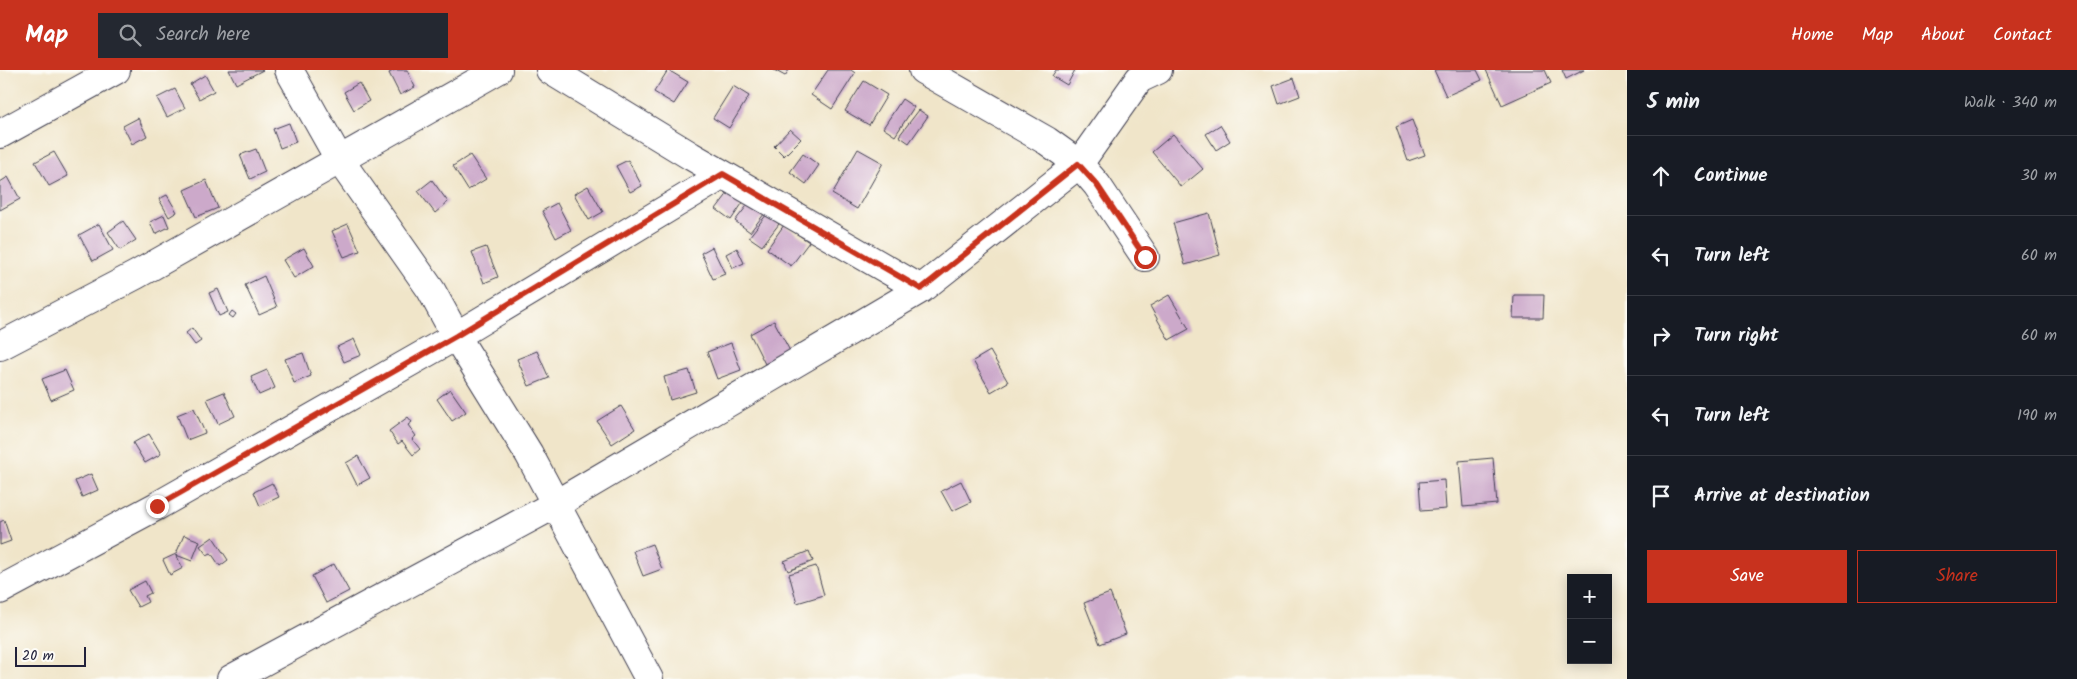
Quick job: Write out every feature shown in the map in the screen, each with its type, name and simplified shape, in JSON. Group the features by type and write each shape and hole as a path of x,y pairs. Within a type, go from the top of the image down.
{"street":[{"path":"0,134 116,70"},
{"path":"289,70 339,159 430,290 456,336 529,454 649,679"},
{"path":"0,346 136,275 498,70"},
{"path":"550,70 723,174 921,289"},
{"path":"923,70 1048,141 1078,164 1097,185 1145,257"},
{"path":"232,679 556,504 921,289 1078,164 1139,79 1158,70"},
{"path":"0,590 157,506 456,336 723,174"}],"building":[{"path":"229,70 263,70 236,84"},
{"path":"395,70 407,70 415,87 400,95 389,73"},
{"path":"668,70 688,82 674,104 654,92"},
{"path":"774,70 789,70 785,76"},
{"path":"828,70 851,70 855,73 832,109 811,95"},
{"path":"1056,70 1075,70 1067,85 1052,76"},
{"path":"1434,70 1477,70 1482,80 1446,96"},
{"path":"1486,70 1545,70 1551,83 1502,105"},
{"path":"1562,70 1584,70 1566,79"},
{"path":"205,75 214,91 199,99 190,84"},
{"path":"1294,78 1300,96 1279,104 1273,86"},
{"path":"864,81 887,95 869,125 845,111"},
{"path":"359,83 369,101 354,110 344,92"},
{"path":"733,86 749,96 729,128 713,118"},
{"path":"175,89 185,108 167,117 157,98"},
{"path":"902,99 914,107 895,136 883,128"},
{"path":"919,110 928,116 909,143 899,136"},
{"path":"138,118 147,136 132,144 123,126"},
{"path":"1412,120 1425,155 1408,161 1396,127"},
{"path":"289,123 296,142 280,148 273,129"},
{"path":"1220,125 1230,141 1216,150 1206,134"},
{"path":"790,129 801,139 784,156 774,146"},
{"path":"1173,134 1203,169 1181,187 1152,152"},
{"path":"256,149 265,172 250,179 240,155"},
{"path":"858,149 883,163 857,209 832,194"},
{"path":"54,152 68,176 49,186 35,162"},
{"path":"803,154 819,165 806,184 790,172"},
{"path":"470,155 486,179 468,190 453,166"},
{"path":"628,160 642,186 630,192 616,166"},
{"path":"8,177 20,199 0,210 0,182"},
{"path":"206,180 218,208 196,217 184,190"},
{"path":"432,180 448,202 435,213 418,191"},
{"path":"588,186 603,212 589,220 574,194"},
{"path":"732,188 746,198 731,220 716,209"},
{"path":"167,195 177,212 169,217 159,199"},
{"path":"750,202 765,213 750,232 735,221"},
{"path":"557,203 571,230 556,238 542,211"},
{"path":"1209,213 1220,255 1185,265 1173,223"},
{"path":"767,214 779,224 762,246 749,237"},
{"path":"164,215 169,227 155,234 150,222"},
{"path":"123,221 136,240 120,250 108,232"},
{"path":"99,224 113,250 93,261 79,235"},
{"path":"348,224 360,251 344,257 332,231"},
{"path":"784,225 809,242 791,266 767,249"},
{"path":"486,247 498,277 484,283 472,252"},
{"path":"712,247 725,274 713,279 701,253"},
{"path":"304,248 314,266 294,278 283,260"},
{"path":"737,248 744,263 733,268 726,254"},
{"path":"264,276 277,307 259,315 245,285"},
{"path":"218,289 228,312 219,316 209,293"},
{"path":"1169,295 1189,329 1169,340 1150,306"},
{"path":"1514,295 1544,295 1543,318 1513,318"},
{"path":"232,311 236,314 233,318 229,315"},
{"path":"774,321 790,351 765,364 750,334"},
{"path":"192,328 201,341 195,345 186,333"},
{"path":"354,339 361,355 344,362 337,347"},
{"path":"731,343 741,370 717,379 707,352"},
{"path":"537,351 549,378 529,386 517,359"},
{"path":"990,351 1008,382 991,392 973,361"},
{"path":"303,353 311,376 294,383 285,359"},
{"path":"65,370 74,390 51,400 42,379"},
{"path":"267,370 275,388 259,395 251,377"},
{"path":"689,370 696,392 670,400 664,377"},
{"path":"450,389 466,412 452,421 437,399"},
{"path":"224,392 235,416 218,424 207,399"},
{"path":"621,406 635,429 612,444 597,421"},
{"path":"194,408 205,433 187,440 177,415"},
{"path":"408,417 412,422 408,425 416,436 412,439 420,449 413,455 402,441 398,444 389,431"},
{"path":"149,434 161,454 145,463 133,443"},
{"path":"358,456 370,478 357,485 346,463"},
{"path":"1493,458 1497,504 1463,507 1459,461"},
{"path":"91,474 98,490 82,497 75,481"},
{"path":"1444,480 1446,509 1421,511 1419,482"},
{"path":"961,481 971,502 952,511 941,491"},
{"path":"272,483 279,497 260,506 254,492"},
{"path":"4,520 11,541 0,545 0,522"},
{"path":"184,535 200,541 192,561 176,555 183,568 170,575 163,560 176,554"},
{"path":"213,537 228,560 220,566 211,553 207,555 200,546"},
{"path":"652,544 662,569 643,576 633,551"},
{"path":"809,551 813,561 788,571 784,561"},
{"path":"334,564 349,591 326,603 312,576"},
{"path":"816,566 824,595 797,603 789,574"},
{"path":"145,581 151,593 145,596 148,602 138,607 128,590"},
{"path":"1110,593 1126,634 1100,644 1084,603"}],"route":[{"path":"157,506 456,336 723,174 921,289 1078,164 1097,185 1145,257"}]}
